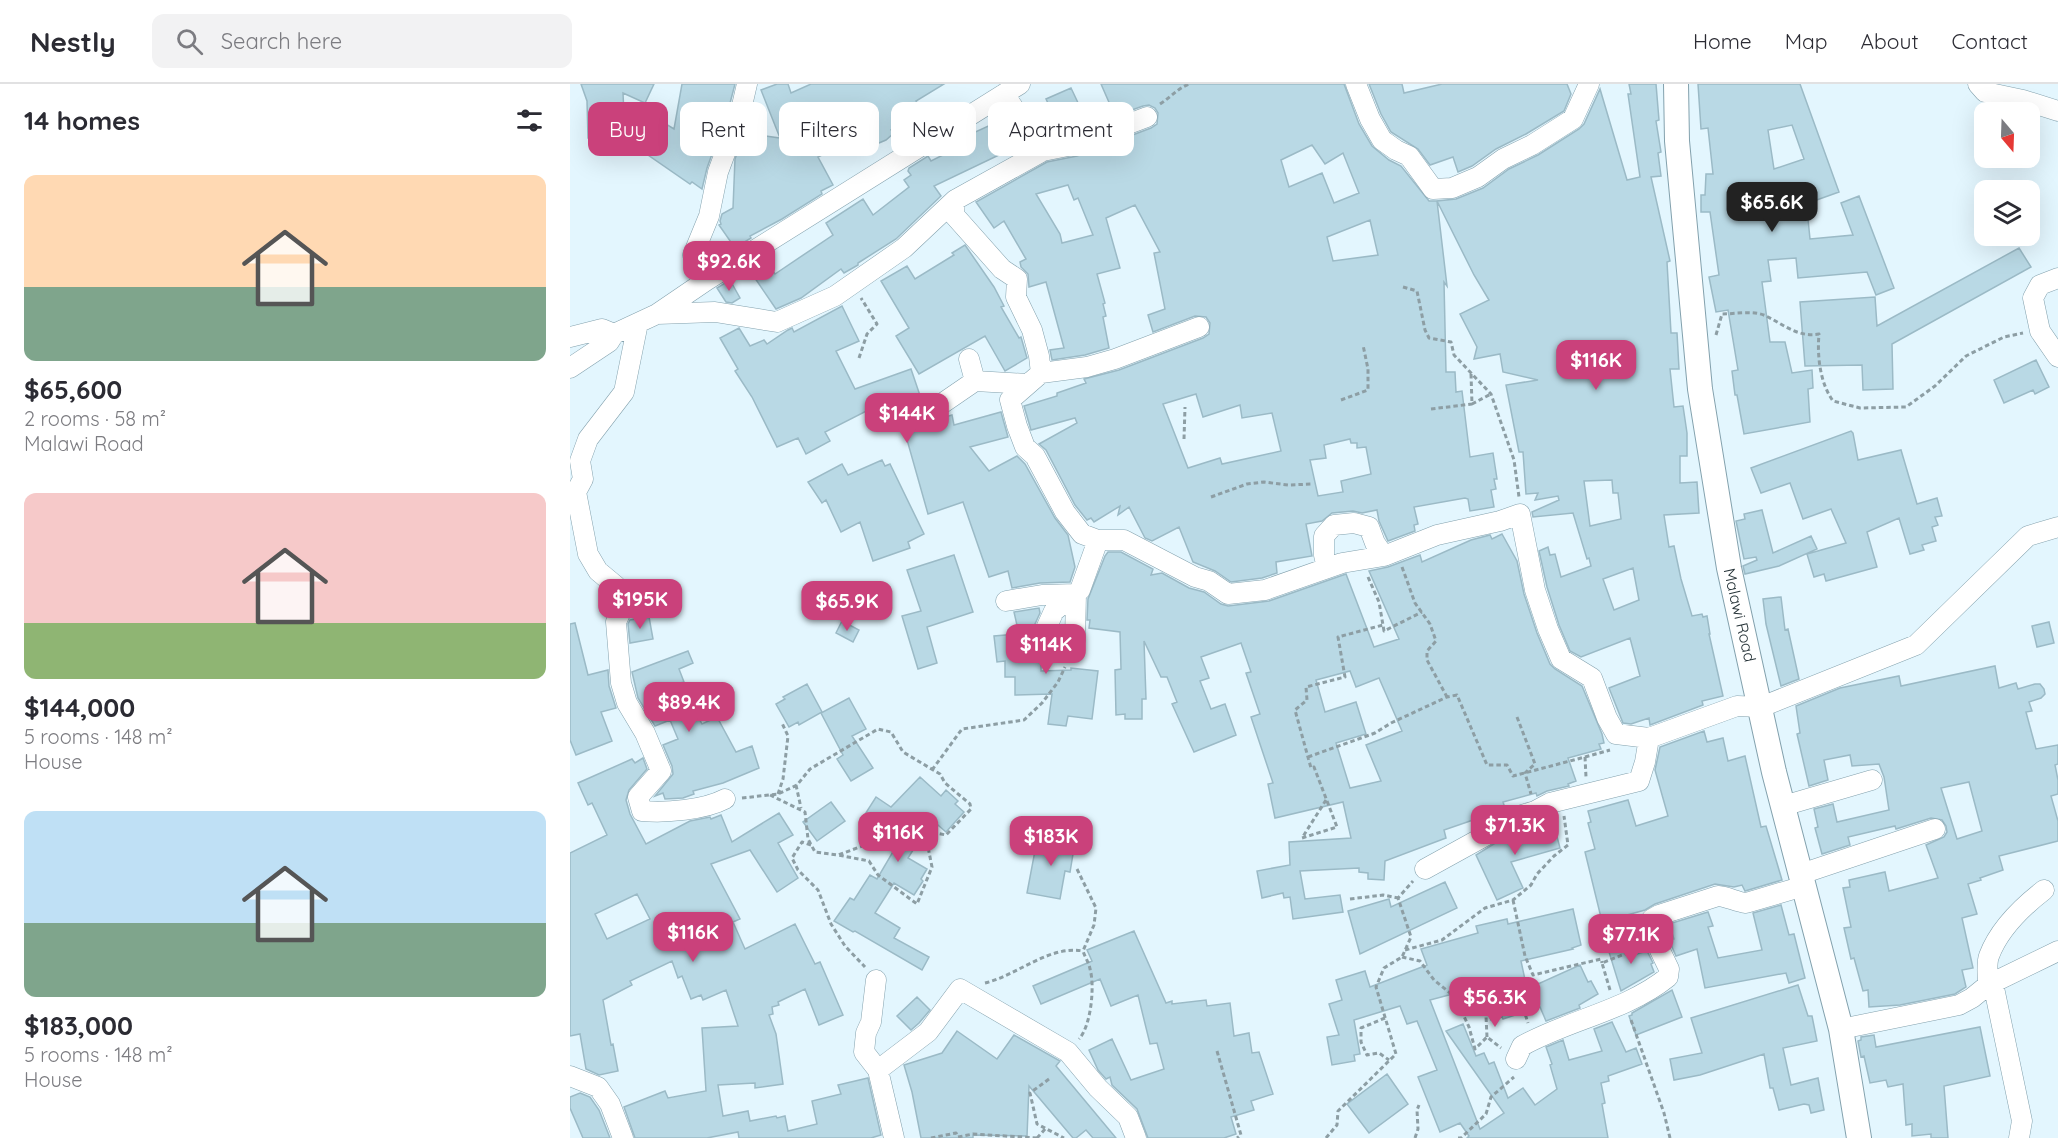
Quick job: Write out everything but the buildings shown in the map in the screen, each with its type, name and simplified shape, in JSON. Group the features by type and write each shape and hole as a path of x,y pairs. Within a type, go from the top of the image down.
{"main road":[{"name":"Malawi Road","path":"1676,84 1677,141 1700,389 1729,568 1783,806 1841,1029 1859,1138"}],"street":[{"path":"707,280 693,255 710,216 718,172 741,110 747,84"},
{"path":"1356,84 1382,140 1409,156 1433,189 1452,188 1478,177 1503,159 1532,145 1573,119 1588,84"},
{"path":"1978,84 1985,92 2023,100 2058,111"},
{"path":"570,368 609,342 614,334 657,314 707,280 1012,89"},
{"path":"1134,122 1147,117"},
{"path":"657,314 715,312 777,322 835,296 904,248 955,200 1034,156"},
{"path":"955,200 954,214 1002,269 1017,279 1016,297 1032,330 1039,356 1035,379 1010,400 1025,447 1035,456 1065,512 1082,534 1098,540 1124,540 1195,577 1209,581 1228,594 1265,590 1342,563 1390,554 1437,535 1500,521 1520,514 1535,590 1561,659 1592,678 1607,718 1616,734 1649,738 1737,706 1761,707 1916,645 2028,536 2058,527"},
{"path":"2058,278 2040,285 2033,298 2040,331 2058,357"},
{"path":"638,323 624,392 588,439 580,461 583,479 573,483 588,554 598,571 616,586 621,597 623,608 616,621 621,683 627,703 645,733 661,771 638,797 642,811 657,812 714,805 725,799"},
{"path":"940,405 975,381 1035,379 1087,367 1115,359 1199,327"},
{"path":"570,337 602,329 614,334"},
{"path":"969,359 975,381"},
{"path":"1327,568 1324,536 1334,525 1354,523 1369,527 1375,543 1390,554"},
{"path":"1033,643 1044,633 1054,611 1076,594 1084,582 1098,540"},
{"path":"1006,601 1042,595 1076,594"},
{"path":"1072,652 1071,648 1075,640 1076,594"},
{"path":"1425,869 1494,831 1512,818 1535,811 1550,803 1639,781 1649,738"},
{"path":"1783,806 1872,780"},
{"path":"1521,1051 1658,985 1668,977 1669,969 1656,942 1652,919 1659,915 1718,896 1726,896 1737,902 1746,903 1935,829"},
{"path":"2019,1138 2022,1120 1991,984 1988,957 2003,930 2024,906 2044,890"},
{"path":"1841,1029 1959,1005 1991,984 2058,951"},
{"path":"876,980 871,1022 866,1034 864,1052 878,1070 894,1138"},
{"path":"878,1070 928,1032 960,989 1068,1052 1098,1088 1128,1117 1136,1138"},
{"path":"570,1076 598,1087 610,1104 623,1138"}],"path":[{"path":"1147,117 1154,108 1173,97 1176,90 1189,84"},
{"path":"852,284 878,324 867,334 860,358"},
{"path":"1403,287 1417,291 1425,330 1429,338 1451,342 1454,355 1491,394 1514,460 1520,514"},
{"path":"1716,335 1722,314 1747,313 1765,315 1797,333 1819,334 1821,370 1828,394 1833,401 1860,408 1878,408 1906,406 1935,386 1966,356 1991,342 2004,337 2040,331"},
{"path":"1341,400 1368,390 1368,369 1363,345"},
{"path":"1471,373 1472,404"},
{"path":"1431,409 1472,404 1491,394"},
{"path":"1184,439 1185,407"},
{"path":"1211,497 1247,484 1264,482 1312,484"},
{"path":"1390,554 1415,603 1430,624 1436,641 1427,651 1427,660 1447,697"},
{"path":"1367,576 1379,602 1384,631 1422,612"},
{"path":"1326,800 1302,838 1337,827 1314,766 1311,768 1295,710 1307,700 1306,687 1345,677 1338,637 1383,625"},
{"path":"932,770 962,729 1024,720 1042,703 1058,682 1072,652"},
{"path":"1308,757 1375,734 1391,723 1447,697 1457,695 1487,765 1507,765 1513,776 1585,757 1587,794"},
{"path":"1517,717 1535,764 1525,773"},
{"path":"778,794 783,779 788,736 782,723"},
{"path":"725,799 778,794 796,785 810,769 878,729 891,732 903,752 940,774 945,783 970,804 971,809 946,835 931,832 928,847 932,867 917,904 878,875 869,861 815,852 807,831 805,812 802,809 796,785"},
{"path":"1525,773 1535,811"},
{"path":"768,795 802,809"},
{"path":"1405,950 1442,940 1485,908 1514,900 1531,885 1537,874 1568,845 1562,800"},
{"path":"811,845 802,842 792,858 798,870 818,890 831,924 845,946 876,980"},
{"path":"838,855 868,844"},
{"path":"1068,1052 1084,1034 1091,1002 1091,970 1083,951 1094,925 1096,908 1077,869"},
{"path":"1398,898 1425,869"},
{"path":"1350,898 1383,895 1398,898"},
{"path":"1326,1138 1337,1125 1338,1111 1396,1053 1376,987 1384,968 1402,957 1411,937 1398,898"},
{"path":"1514,900 1525,956 1533,975 1601,959 1619,1004 1640,1043 1664,1113 1670,1138"},
{"path":"1602,963 1656,942"},
{"path":"972,995 977,985 1001,979 1037,960 1069,949 1083,951"},
{"path":"1402,957 1420,961 1434,980 1455,997 1469,1028 1475,1049 1487,1037 1486,1016 1481,998 1484,989"},
{"path":"1455,997 1520,982 1521,1002 1528,1019 1521,1051 1523,1068 1506,1086 1491,1097 1486,1114 1461,1138 1458,1138"},
{"path":"1385,1018 1361,1028 1361,1042 1367,1055 1379,1053 1389,1060"},
{"path":"1487,1037 1521,1051"},
{"path":"1217,1051 1240,1135 1237,1138"},
{"path":"1049,1079 1030,1093 1037,1124 1064,1138"},
{"path":"1414,1138 1418,1129 1419,1105"},
{"path":"931,1138 956,1133 958,1137 973,1134 1036,1138 1046,1128"}]}
